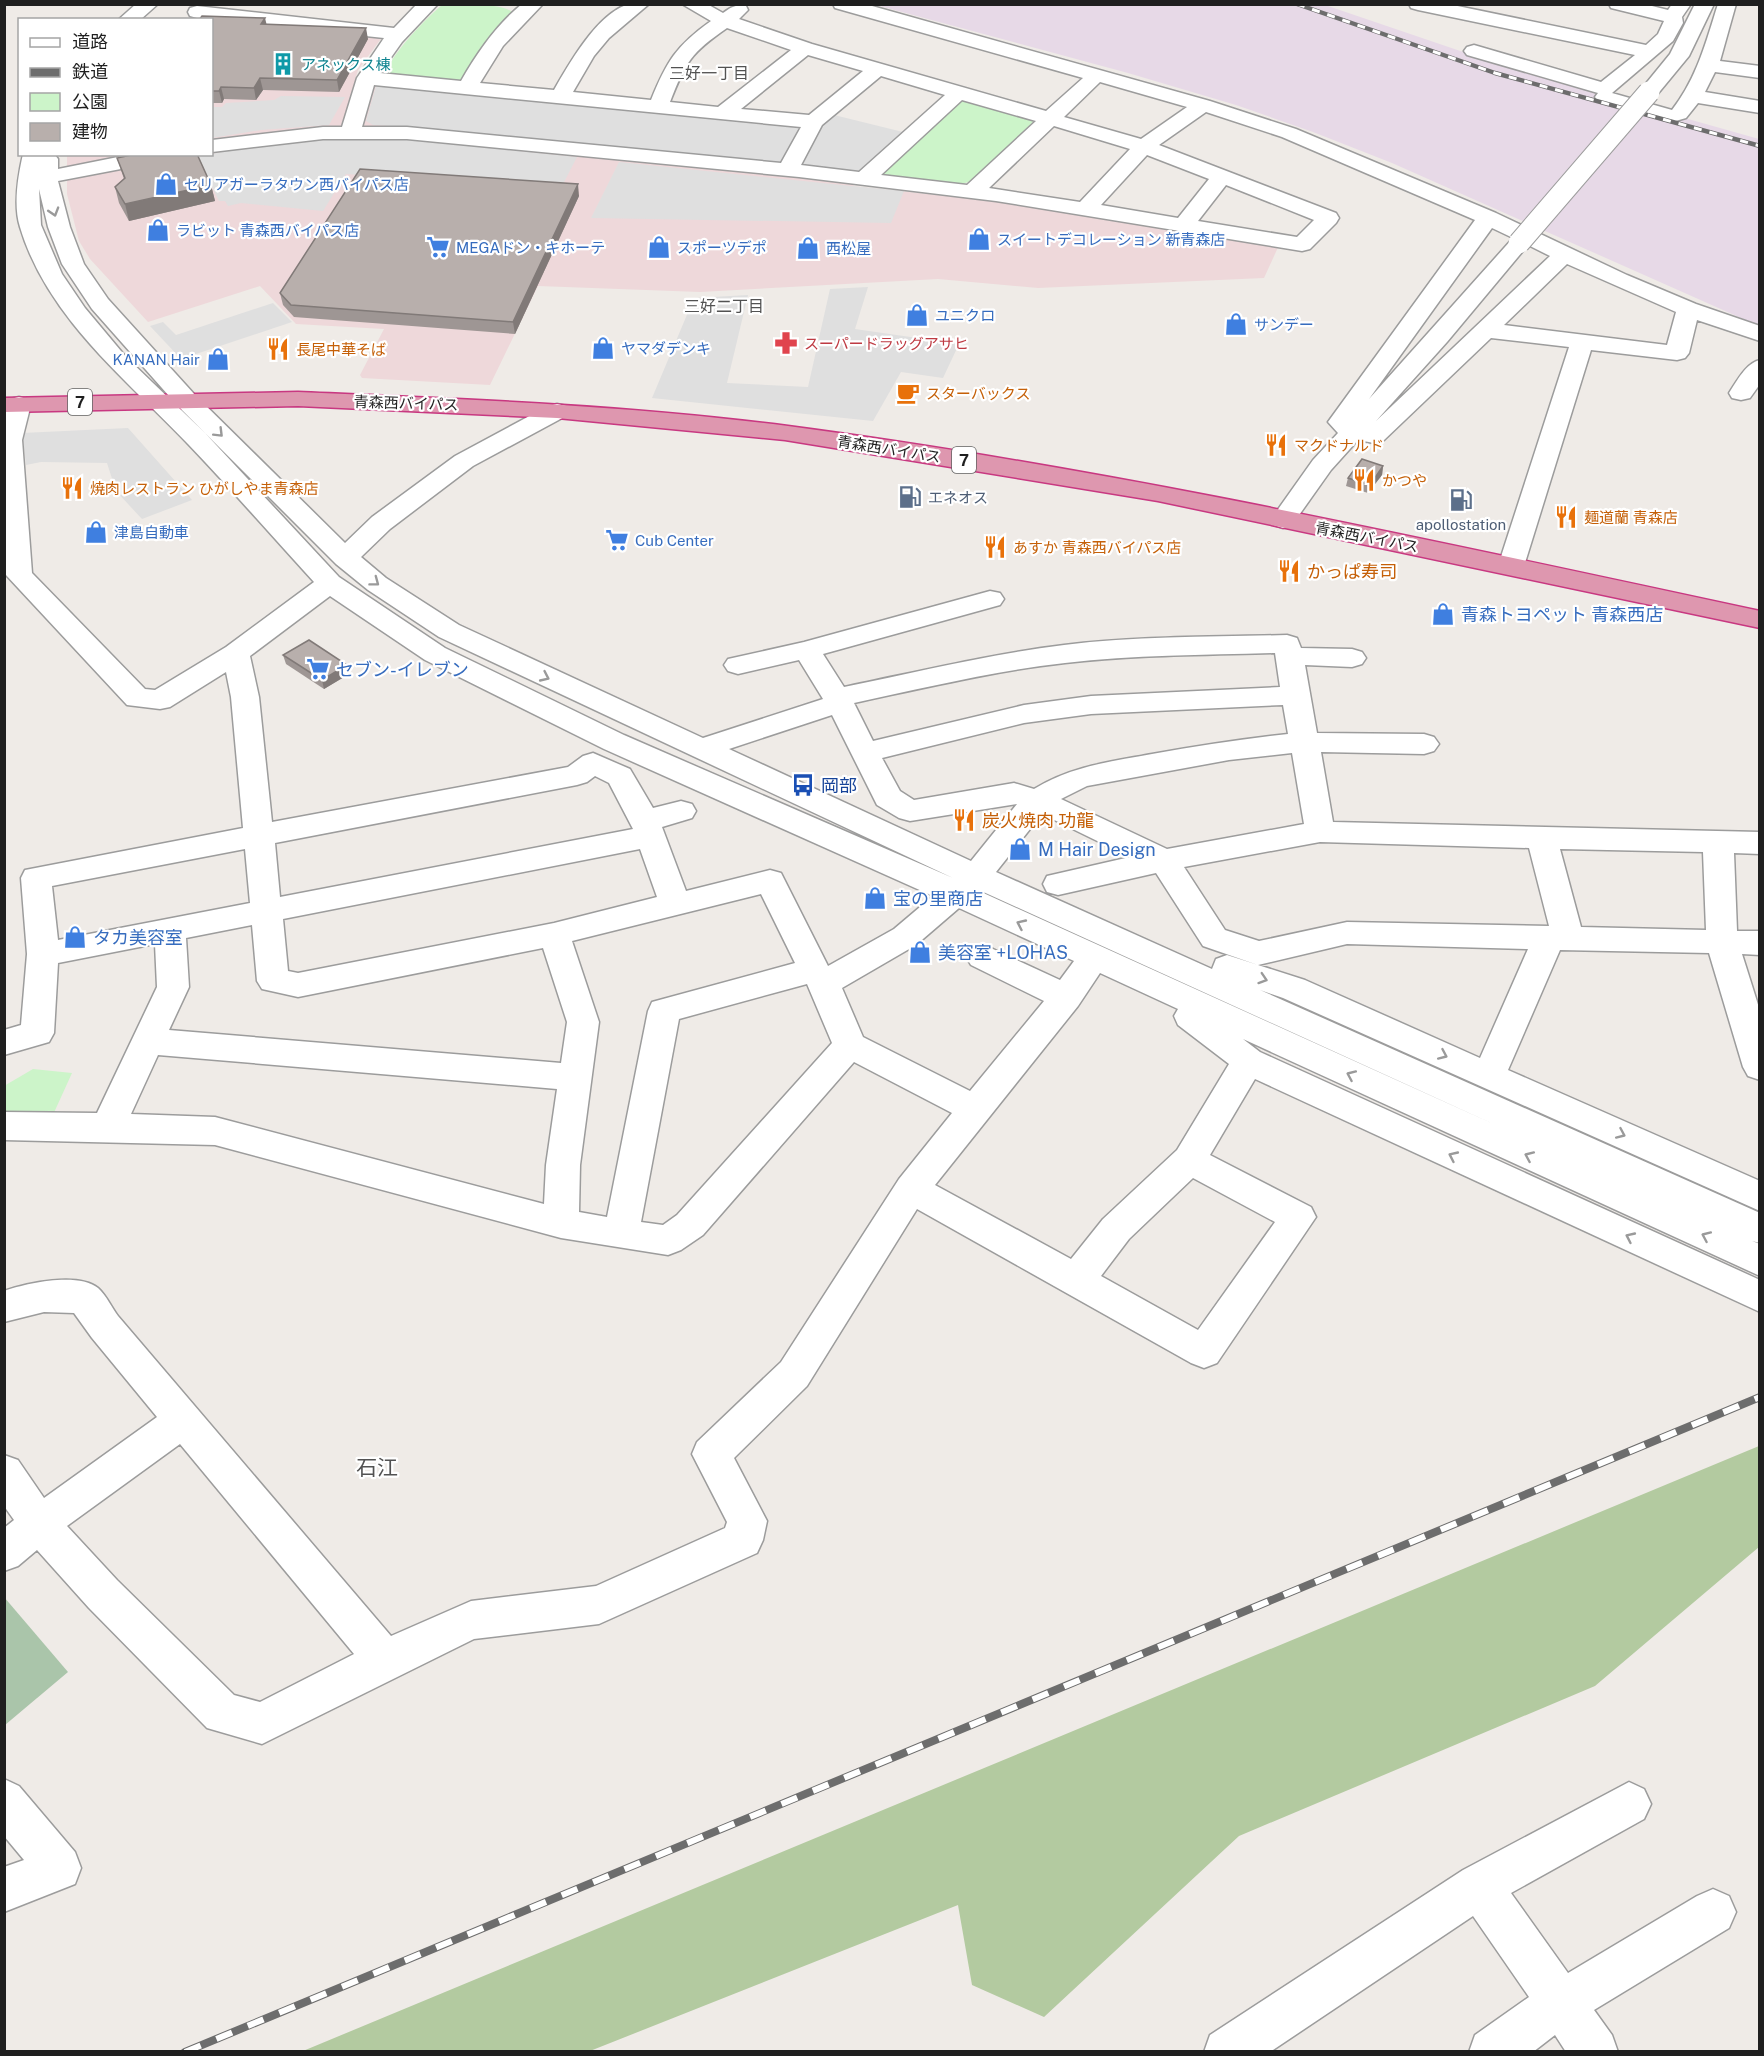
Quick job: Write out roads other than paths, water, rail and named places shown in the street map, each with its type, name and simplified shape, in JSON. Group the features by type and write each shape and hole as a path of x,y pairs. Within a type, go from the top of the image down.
{"highway":[{"name":"青森西バイパス","path":"12,404 298,399 557,411 785,433 1158,493 1760,620"}],"street":[{"path":"302,23 325,4"},
{"path":"351,131 367,78 399,34 429,4"},
{"path":"500,4 530,7"},
{"path":"560,97 598,35 640,4"},
{"path":"213,146 290,135 351,131 407,133 788,170 972,192 1302,244 1328,218 1144,146 805,48 723,20 691,4"},
{"path":"658,106 675,65 694,42 748,4"},
{"path":"842,4 1203,105 1289,133 1488,218 1619,280 1688,309 1760,334"},
{"path":"1418,4 1650,52"},
{"path":"1604,89 1666,37 1678,11 1618,4"},
{"path":"1282,520 1322,465 1519,243 1679,56 1705,4"},
{"path":"1604,89 1605,98 1672,116 1679,114 1693,96 1709,65 1727,4"},
{"path":"468,87 481,62 501,34 530,7"},
{"path":"133,18 154,11"},
{"path":"198,12 399,34"},
{"path":"724,112 805,48"},
{"path":"1474,51 1604,89"},
{"path":"1709,65 1760,72"},
{"path":"788,170 814,123 876,70"},
{"path":"972,192 1097,75"},
{"path":"367,78 724,112 814,123"},
{"path":"864,179 958,93"},
{"path":"1693,96 1760,107"},
{"path":"1085,210 1144,146 1203,105"},
{"path":"39,167 148,156"},
{"path":"39,167 73,264 100,304 186,400 345,558 377,584 450,631 699,748 967,885 1094,958 1760,1261"},
{"path":"39,167 30,225 51,274 83,320 118,362 196,438 330,583 435,654 614,742 967,885 1126,942 1760,1228"},
{"path":"1185,225 1222,176"},
{"path":"1488,218 1340,422 1352,432 1374,436 1566,253"},
{"path":"1485,330 1677,353 1688,309"},
{"path":"1511,566 1582,342"},
{"path":"1741,393 1760,367"},
{"path":"12,404 9,440 19,575 137,698 160,700 236,653 330,583"},
{"path":"345,558 381,522 464,461 557,411"},
{"path":"738,665 806,650 990,599"},
{"path":"699,748 838,701 1011,662 1132,647 1287,644 1320,832"},
{"path":"806,650 838,701 888,798 910,811 1014,793 1037,800 1164,860 1214,938 1258,953 1347,933 1760,943"},
{"path":"236,653 244,697 273,981 298,985 554,934 770,881 819,977 850,1045 975,1109"},
{"path":"1290,656 1352,658"},
{"path":"866,752 976,724 1091,705 1296,695"},
{"path":"4,1043 37,1033 43,954 36,878 577,775 614,742"},
{"path":"621,1234 664,1011 819,977 905,937 967,885 1037,800 1081,777 1229,750 1303,742 1424,744"},
{"path":"593,763 620,776 647,828 675,904"},
{"path":"43,954 267,912 647,828 681,811"},
{"path":"1059,884 1164,860 1320,832 1760,843"},
{"path":"1489,1075 1559,938 1542,838"},
{"path":"1718,842 1722,942 1760,1067"},
{"path":"108,1127 173,987 170,930"},
{"path":"554,934 583,1022 563,1165 561,1223"},
{"path":"1294,990 1319,938"},
{"path":"1126,942 1216,963 1294,990 1760,1197"},
{"path":"982,957 1066,998"},
{"path":"4,1472 39,1524 103,1594 222,1713 262,1723 385,1660 471,1620 599,1605 743,1540 747,1521 711,1454 794,1374 910,1190 1066,998 1094,958"},
{"path":"1144,981 1248,1061 1760,1297"},
{"path":"147,1041 574,1077"},
{"path":"4,1126 215,1131 561,1223 668,1240 690,1226 850,1045"},
{"path":"1076,1280 1116,1229 1189,1160 1248,1061"},
{"path":"910,1190 1204,1352 1298,1217 1189,1160"},
{"path":"4,1307 25,1299 58,1294 85,1299 105,1327 385,1660"},
{"path":"4,1553 39,1524 183,1420"},
{"path":"4,1801 59,1868 4,1890"},
{"path":"1227,2052 1479,1886 1629,1804"},
{"path":"1479,1886 1595,2052"},
{"path":"1492,2052 1561,2003 1713,1912"}],"railway":[{"path":"1297,4 1495,73 1760,146"},
{"path":"185,2052 1760,1397"}],"place":[{"name":"アネックス棟","path":"283,64"},
{"name":"セリアガーラタウン西バイパス店","path":"166,184"},
{"name":"ラビット 青森西バイパス店","path":"158,230"},
{"name":"スイートデコレーション 新青森店","path":"979,239"},
{"name":"MEGAドン・キホーテ","path":"438,247"},
{"name":"スポーツデポ","path":"659,247"},
{"name":"西松屋","path":"808,248"},
{"name":"ユニクロ","path":"917,315"},
{"name":"サンデー","path":"1236,324"},
{"name":"スーパードラッグアサヒ","path":"786,343"},
{"name":"ヤマダデンキ","path":"603,348"},
{"name":"長尾中華そば","path":"278,349"},
{"name":"KANAN Hair","path":"218,359"},
{"name":"スターバックス","path":"908,393"},
{"name":"マクドナルド","path":"1276,445"},
{"name":"かつや","path":"1364,480"},
{"name":"焼肉レストラン ひがしやま青森店","path":"72,488"},
{"name":"エネオス","path":"910,497"},
{"name":"apollostation","path":"1461,500"},
{"name":"麺道蘭 青森店","path":"1566,517"},
{"name":"津島自動車","path":"96,532"},
{"name":"Cub Center","path":"617,540"},
{"name":"あすか 青森西バイパス店","path":"995,547"},
{"name":"かっぱ寿司","path":"1289,571"},
{"name":"青森トヨペット 青森西店","path":"1443,614"},
{"name":"セブン-イレブン","path":"318,669"},
{"name":"岡部","path":"803,785"},
{"name":"炭火焼肉 功龍","path":"964,820"},
{"name":"M Hair Design","path":"1020,849"},
{"name":"宝の里商店","path":"875,898"},
{"name":"タカ美容室","path":"75,937"},
{"name":"美容室 +LOHAS","path":"920,952"}],"district":[{"name":"三好一丁目","path":"709,73"},
{"name":"三好二丁目","path":"724,306"},
{"name":"石江","path":"377,1467"}]}
